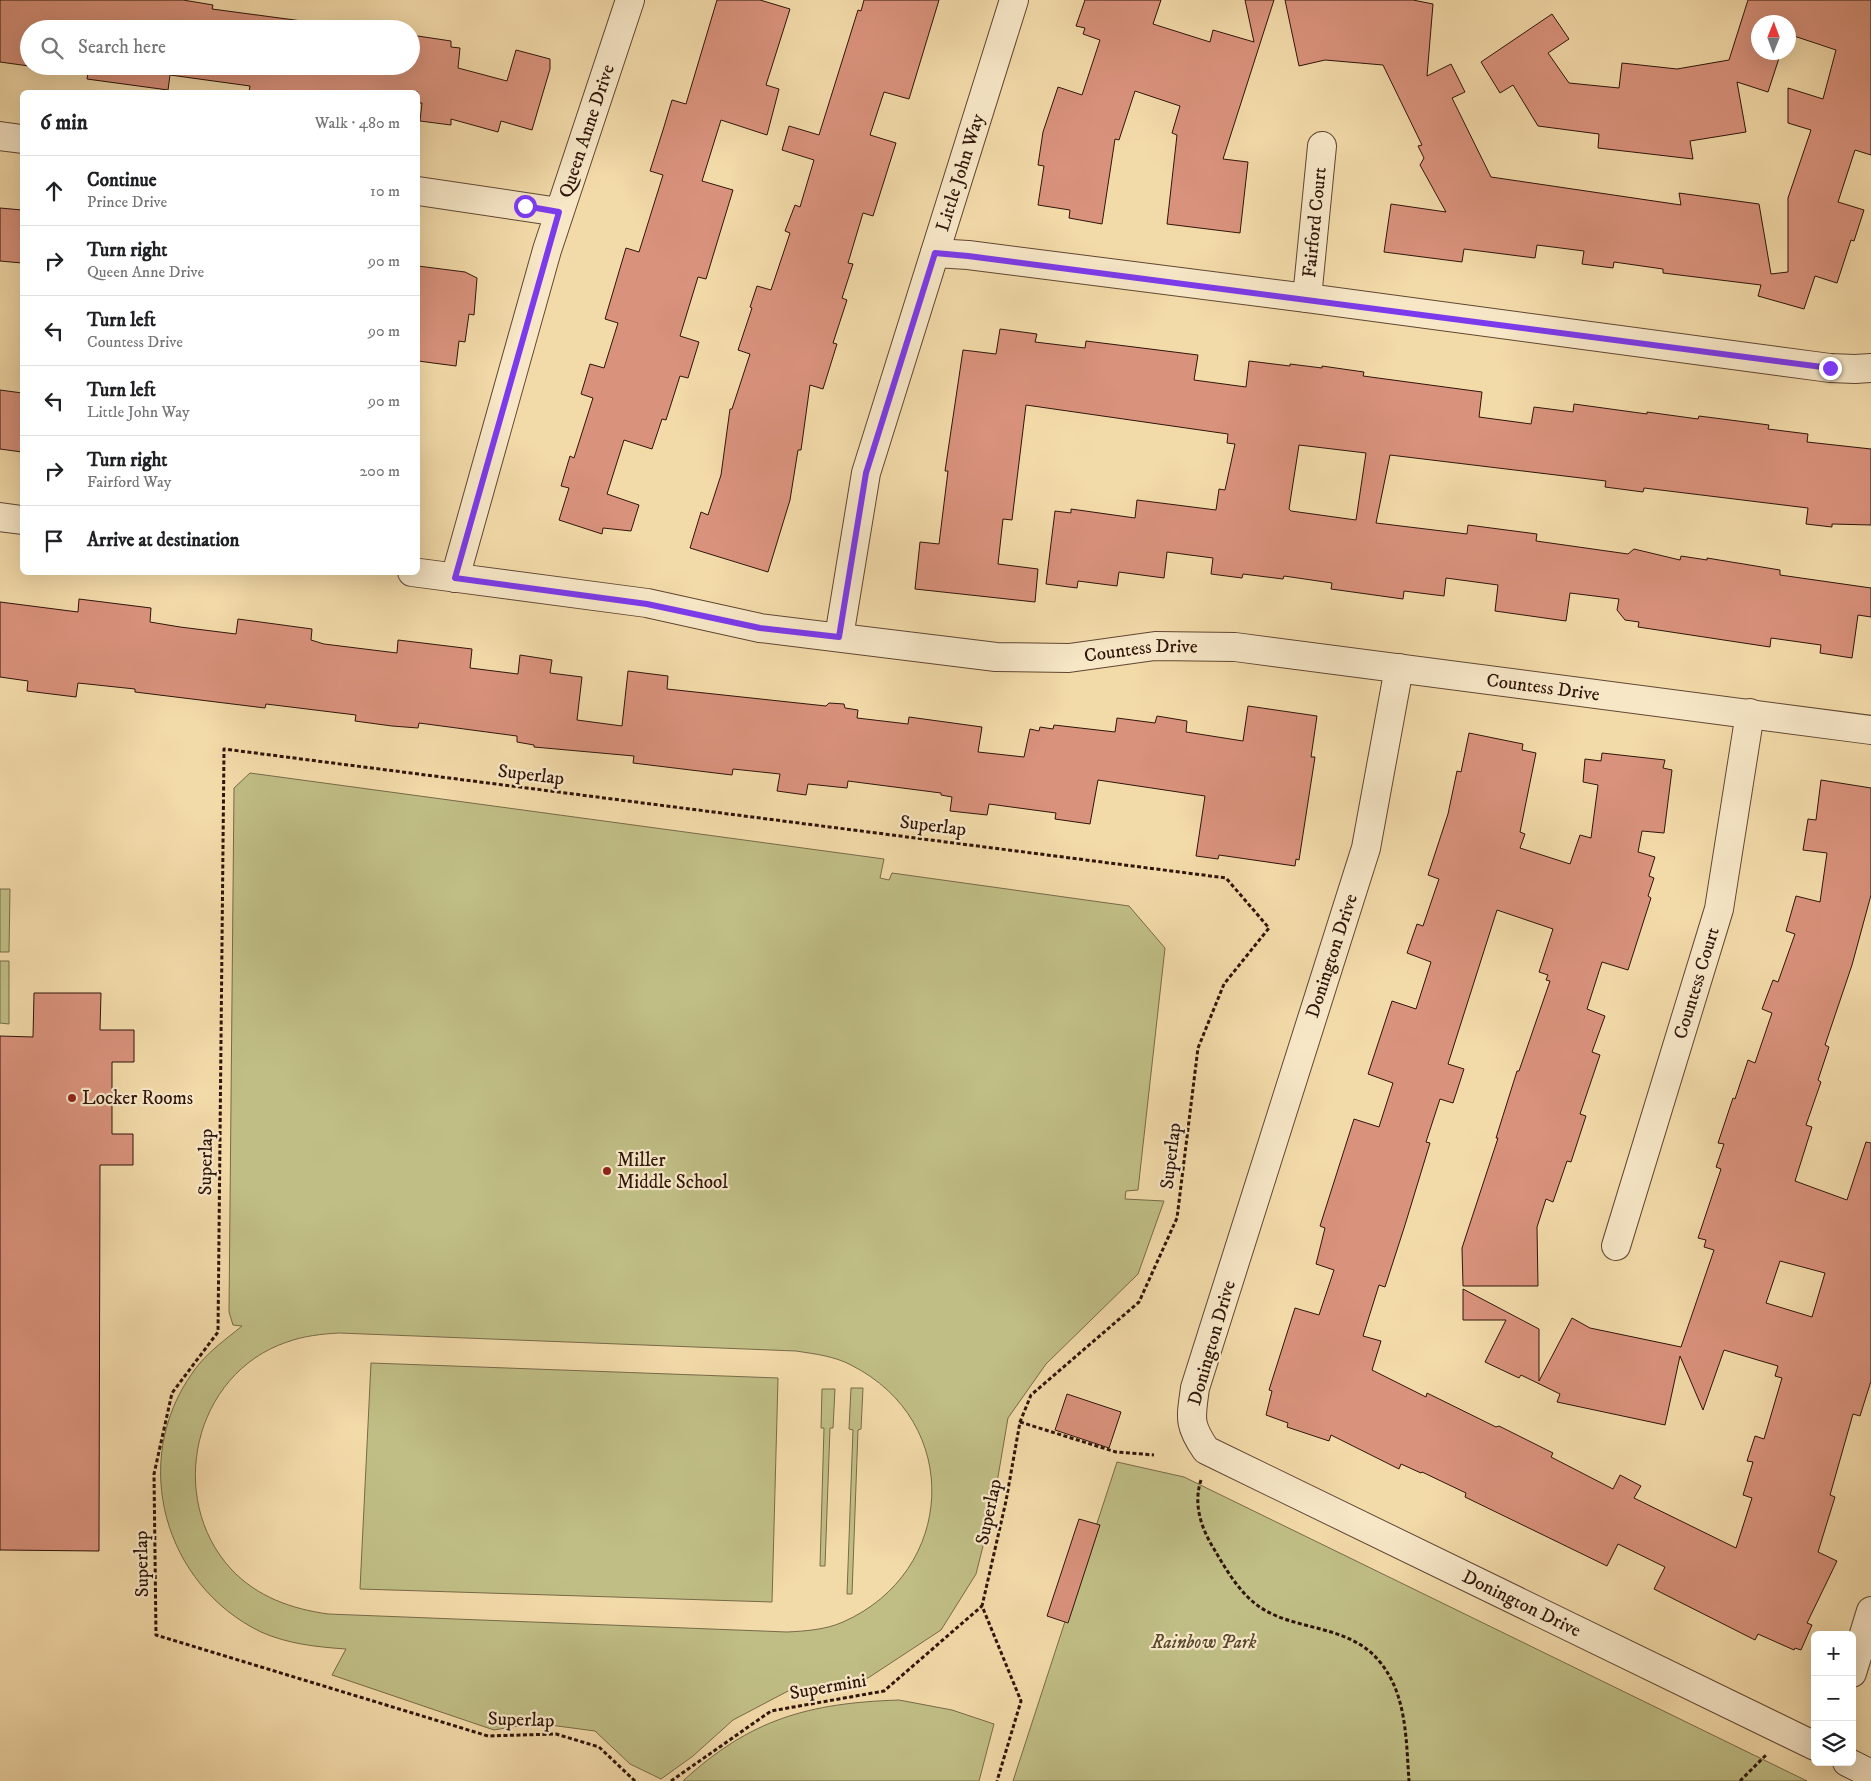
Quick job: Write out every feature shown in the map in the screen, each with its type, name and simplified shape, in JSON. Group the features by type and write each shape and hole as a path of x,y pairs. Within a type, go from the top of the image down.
{"street":[{"name":"Queen Anne Drive","path":"455,578 559,212 630,0"},
{"name":"Little John Way","path":"839,637 866,473 1014,0"},
{"path":"0,136 20,139"},
{"name":"Fairford Court","path":"1306,298 1322,146"},
{"path":"420,191 559,212"},
{"path":"935,253 1306,298 1830,368 1871,368"},
{"path":"0,517 20,520"},
{"name":"Countess Drive","path":"420,573 647,604 760,628 996,657 1069,658 1155,646 1235,646 1871,730"},
{"name":"Donington Drive","path":"1399,668 1366,848 1195,1388 1191,1417 1194,1432 1206,1450 1811,1744"},
{"name":"Countess Court","path":"1616,1246 1719,909 1750,713"},
{"path":"1856,1660 1871,1611"},
{"path":"1856,1766 1871,1774"}],"path":[{"name":"Superlap","path":"635,1781 599,1748 556,1734 488,1736 156,1635 154,1474 172,1393 218,1332 224,749 1226,878 1269,928 1224,984 1198,1048 1177,1218 1139,1302 1031,1395 1020,1422 1006,1501 982,1606"},
{"path":"1020,1422 1116,1452 1154,1455"},
{"path":"1201,1480 1197,1499 1200,1520 1209,1541 1227,1570 1252,1601 1279,1617 1344,1635 1367,1649 1380,1662 1394,1687 1403,1713 1409,1781"},
{"path":"982,1606 1021,1701 998,1781"},
{"name":"Supermini","path":"671,1781 771,1711 884,1691 982,1606"},
{"path":"1740,1781 1766,1755"}],"green space":[{"path":"250,773 884,859 880,878 889,880 892,873 1129,906 1165,948 1138,1190 1126,1191 1125,1199 1164,1201 1138,1274 1046,1364 1008,1418 993,1506 976,1574 941,1630 868,1678 790,1690 733,1720 693,1756 661,1779 630,1764 595,1731 535,1723 494,1730 332,1675 346,1649 292,1642 261,1632 228,1611 200,1584 180,1553 167,1518 161,1481 163,1444 174,1407 198,1365 216,1347 242,1326 233,1325 229,1312 234,788","holes":["339,1333 796,1351 838,1359 851,1365 888,1390 913,1422 928,1458 932,1496 925,1534 908,1569 880,1599 843,1622 829,1627 787,1632 315,1612 276,1600 241,1579 231,1569 211,1540 199,1508 195,1474 199,1441 211,1409 229,1381 255,1358 287,1342 300,1338"]},
{"path":"0,889 10,889 9,952 0,952"},
{"path":"0,961 9,961 9,1024 0,1023"},
{"path":"371,1363 778,1378 772,1602 360,1589"},
{"path":"851,1388 863,1388 861,1429 858,1430 852,1594 847,1594 853,1430 849,1429"},
{"path":"822,1389 835,1389 833,1428 830,1428 825,1566 820,1566 824,1428 821,1428"},
{"name":"Rainbow Park","path":"1117,1462 1184,1477 1807,1781 1013,1781"},
{"path":"899,1700 952,1710 994,1724 979,1781 683,1781 732,1743 782,1718 837,1705"}],"building":[{"path":"0,0 183,0 213,5 212,9 294,20 20,20 20,65 0,62"},
{"path":"717,0 760,0 790,9 766,85 779,89 767,135 721,120 702,181 733,190 706,279 698,277 680,336 699,342 688,378 680,376 666,420 662,419 652,449 624,440 607,494 639,505 631,531 603,528 602,534 559,520 569,488 561,486 570,456 574,458 593,398 581,394 590,364 604,368 618,323 605,319 626,248 639,252 663,175 650,171 672,100 686,104"},
{"path":"864,0 939,0 909,99 884,92 870,135 896,143 873,216 863,213 848,263 853,264 842,298 847,300 833,343 837,344 823,389 810,385 801,450 798,450 790,500 768,572 690,548 701,512 708,515 721,475 730,409 732,409 750,354 738,350 752,308 750,307 757,286 771,290 790,233 785,231 795,205 800,207 814,160 782,150 789,126 819,135 858,10 861,11"},
{"path":"1085,0 1161,0 1153,24 1210,42 1213,30 1254,42 1245,0 1274,0 1223,159 1248,162 1240,233 1167,224 1177,135 1172,133 1180,106 1135,91 1119,140 1115,139 1102,224 1069,218 1070,210 1038,205 1044,166 1038,165 1043,132 1058,87 1082,95 1100,40 1083,34 1085,28 1076,26"},
{"path":"1285,0 1413,0 1433,4 1427,76 1451,64 1465,92 1452,98 1491,177 1681,205 1679,193 1759,204 1771,274 1788,272 1788,198 1811,130 1788,123 1788,88 1823,99 1836,50 1796,37 1796,15 1751,15 1751,60 1778,60 1768,92 1737,82 1746,132 1690,141 1693,159 1598,148 1599,134 1538,126 1513,85 1500,93 1481,62 1552,14 1569,39 1548,53 1569,83 1619,88 1622,63 1677,69 1729,60 1748,0 1871,0 1871,155 1855,150 1838,202 1864,210 1854,241 1851,240 1837,283 1815,276 1804,309 1758,296 1761,285 1663,273 1663,269 1614,262 1613,268 1582,264 1584,251 1537,245 1535,258 1464,249 1462,262 1384,252 1391,204 1446,212 1420,165 1424,158 1418,146 1422,145 1383,65 1325,60 1299,66"},
{"path":"420,36 451,41 451,47 460,48 458,68 507,81 516,50 550,59 550,69 532,130 501,121 498,132 451,119 451,125 420,121 422,103 420,103 420,90 249,90 250,86 170,75 420,75"},
{"path":"88,75 170,75 168,90 87,79"},
{"path":"0,208 20,210 20,263 0,261"},
{"path":"420,266 465,272 477,278 474,315 469,314 465,342 459,341 456,366 420,361"},
{"path":"1000,329 1037,334 1035,342 1085,348 1086,341 1198,355 1194,380 1246,387 1249,361 1290,366 1290,364 1322,368 1322,366 1364,372 1363,376 1482,392 1479,417 1531,424 1534,407 1573,412 1574,404 1647,414 1647,412 1698,419 1699,416 1769,425 1768,429 1808,434 1807,442 1871,449 1871,525 1832,524 1832,527 1806,524 1808,508 1644,488 1643,492 1605,487 1606,481 1390,455 1376,523 1467,534 1468,525 1537,534 1536,541 1628,554 1634,549 1680,560 1681,556 1707,560 1707,558 1780,570 1780,575 1871,588 1871,617 1858,615 1852,658 1820,653 1821,645 1771,638 1770,647 1638,627 1639,622 1625,620 1617,610 1619,599 1570,593 1566,621 1495,611 1498,585 1446,578 1444,596 1404,591 1403,599 1331,589 1332,583 1284,576 1283,579 1243,574 1242,578 1211,574 1213,558 1167,552 1164,578 1119,572 1117,586 1078,581 1077,588 1046,584 1055,511 1071,513 1071,509 1135,518 1137,500 1216,510 1219,489 1225,490 1235,444 1227,443 1228,434 1026,405 1012,520 1003,519 998,564 1038,569 1035,602 915,589 920,542 939,544 948,471 945,471 963,350 996,354","holes":["1299,445 1366,453 1356,520 1291,511 1289,509"]},
{"path":"0,390 20,393 20,452 0,449"},
{"path":"79,599 151,608 150,622 180,627 236,634 238,619 312,629 311,640 324,644 397,653 398,640 472,649 470,668 518,674 520,655 552,660 550,673 582,677 577,720 622,726 628,671 668,676 667,689 826,706 829,703 844,704 845,708 858,710 857,718 908,724 909,717 982,727 978,752 1024,757 1030,729 1039,731 1040,727 1053,729 1054,725 1115,732 1117,718 1155,723 1157,716 1187,721 1186,732 1243,741 1248,706 1317,716 1311,757 1315,757 1299,860 1296,859 1295,866 1219,855 1218,859 1196,856 1205,796 1098,780 1090,824 1055,819 1056,813 989,804 987,815 950,811 952,797 941,795 941,793 848,781 847,788 808,784 806,795 777,791 780,774 733,769 732,775 633,763 634,756 534,747 534,745 517,742 517,736 419,723 418,728 392,726 355,721 356,715 266,704 265,708 135,692 135,689 78,683 76,697 27,691 28,681 0,677 0,602 78,612"},
{"path":"1469,733 1523,744 1522,750 1536,753 1520,832 1525,834 1520,848 1570,864 1580,835 1591,838 1598,785 1583,782 1585,759 1601,761 1602,753 1665,760 1663,768 1672,770 1664,833 1642,831 1638,852 1655,857 1649,876 1654,878 1648,896 1651,898 1628,970 1602,962 1587,1009 1605,1016 1592,1052 1600,1055 1580,1114 1586,1116 1571,1162 1567,1161 1553,1202 1546,1199 1537,1227 1538,1286 1463,1286 1462,1248 1498,1138 1496,1138 1517,1071 1519,1071 1550,981 1546,980 1548,975 1539,972 1553,929 1497,910 1448,1064 1464,1069 1453,1103 1440,1099 1426,1142 1430,1143 1385,1287 1379,1285 1363,1336 1381,1341 1372,1370 1426,1397 1427,1393 1496,1427 1499,1426 1553,1453 1551,1457 1613,1489 1620,1475 1641,1486 1634,1498 1736,1548 1752,1498 1743,1495 1753,1462 1747,1461 1755,1436 1764,1439 1782,1378 1775,1376 1778,1366 1724,1350 1703,1410 1680,1356 1665,1425 1557,1402 1560,1394 1521,1375 1519,1378 1485,1362 1506,1320 1463,1320 1463,1289 1539,1329 1539,1381 1572,1318 1590,1328 1681,1347 1714,1250 1704,1247 1706,1240 1698,1238 1721,1169 1716,1167 1724,1144 1718,1143 1748,1060 1755,1063 1772,1013 1762,1009 1773,980 1778,982 1795,934 1786,931 1796,896 1820,902 1827,853 1803,850 1808,819 1816,820 1821,780 1871,788 1871,895 1852,965 1825,1045 1829,1047 1818,1080 1821,1082 1806,1125 1812,1127 1795,1181 1847,1200 1866,1142 1871,1143 1871,1381 1860,1416 1853,1414 1830,1495 1835,1497 1818,1552 1837,1561 1807,1623 1812,1625 1801,1650 1795,1648 1794,1650 1758,1634 1755,1640 1654,1589 1665,1567 1618,1544 1607,1566 1465,1497 1466,1493 1422,1472 1401,1464 1399,1469 1331,1435 1329,1441 1287,1427 1288,1423 1266,1415 1272,1391 1269,1390 1295,1308 1319,1315 1334,1270 1316,1264 1325,1228 1320,1226 1354,1119 1379,1127 1393,1083 1368,1074 1392,1001 1416,1009 1431,962 1407,953 1417,924 1423,926 1439,879 1428,875 1448,814 1457,771 1461,772","holes":["1780,1261 1825,1273 1812,1317 1766,1303"]},
{"path":"34,993 101,993 100,1030 134,1030 134,1062 112,1062 112,1134 133,1134 133,1165 100,1165 99,1551 0,1550 0,1036 33,1037"},
{"path":"1067,1394 1121,1412 1109,1448 1055,1430"},
{"path":"1079,1519 1100,1525 1068,1623 1047,1616"}],"place":[{"name":"Locker Rooms","path":"72,1098"},
{"name":"Miller Middle School","path":"607,1171"}],"route":[{"path":"525,206 559,212 455,578 647,604 760,628 839,637 866,473 935,253 1306,298 1830,368"}]}
